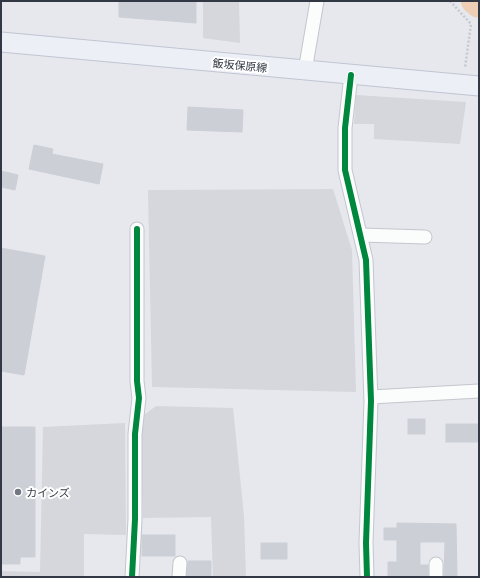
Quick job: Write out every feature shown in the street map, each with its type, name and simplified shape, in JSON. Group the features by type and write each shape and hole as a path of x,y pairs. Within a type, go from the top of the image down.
{"main road":[{"name":"飯坂保原線","path":"1,42 471,85"}],"street":[{"path":"305,71 317,1"},
{"path":"351,75 345,128 345,170 366,260 371,397 366,543 367,577"},
{"path":"132,577 135,519 134,434 139,398 137,382 137,229"},
{"path":"361,235 425,237"},
{"path":"371,397 479,391"},
{"path":"179,577 180,563"},
{"path":"436,564 436,577"}],"path":[{"path":"450,1 471,24 471,85"}],"shaded area":[{"path":"203,1 239,1 240,43 203,38"},
{"path":"356,95 466,102 460,144 374,139 374,124 354,124"},
{"path":"333,189 352,250 356,392 152,387 148,190"},
{"path":"156,406 233,408 244,516 246,577 213,577 211,517 143,518 141,426 144,415"},
{"path":"125,423 126,535 84,534 84,577 1,577 1,571 40,572 43,427"}],"building":[{"path":"119,1 196,1 196,23 119,17"},
{"path":"188,107 243,110 242,132 187,130"},
{"path":"34,145 53,149 52,154 103,164 99,184 29,169"},
{"path":"1,171 18,175 15,190 1,187"},
{"path":"1,248 45,256 24,375 1,371"},
{"path":"408,419 425,419 425,434 408,434"},
{"path":"446,424 479,424 479,442 446,442"},
{"name":"カインズ","path":"1,427 35,427 35,557 20,557 20,564 1,564"},
{"path":"397,523 456,524 457,577 444,577 445,542 420,542 420,565 428,565 428,577 388,577 388,562 397,562 397,540 384,540 384,528 397,528"},
{"path":"142,535 175,535 175,556 142,556"},
{"path":"261,543 287,543 287,559 261,559"},
{"path":"188,561 211,561 211,577 187,577"}],"waterway":[{"path":"474,1 479,5"}],"cycle path":[{"path":"351,75 345,128 345,170 366,260 371,401 366,543 367,577"},
{"path":"132,577 135,519 135,434 139,398 137,381 137,229"}],"place":[{"name":"カインズ","path":"18,492"}]}
